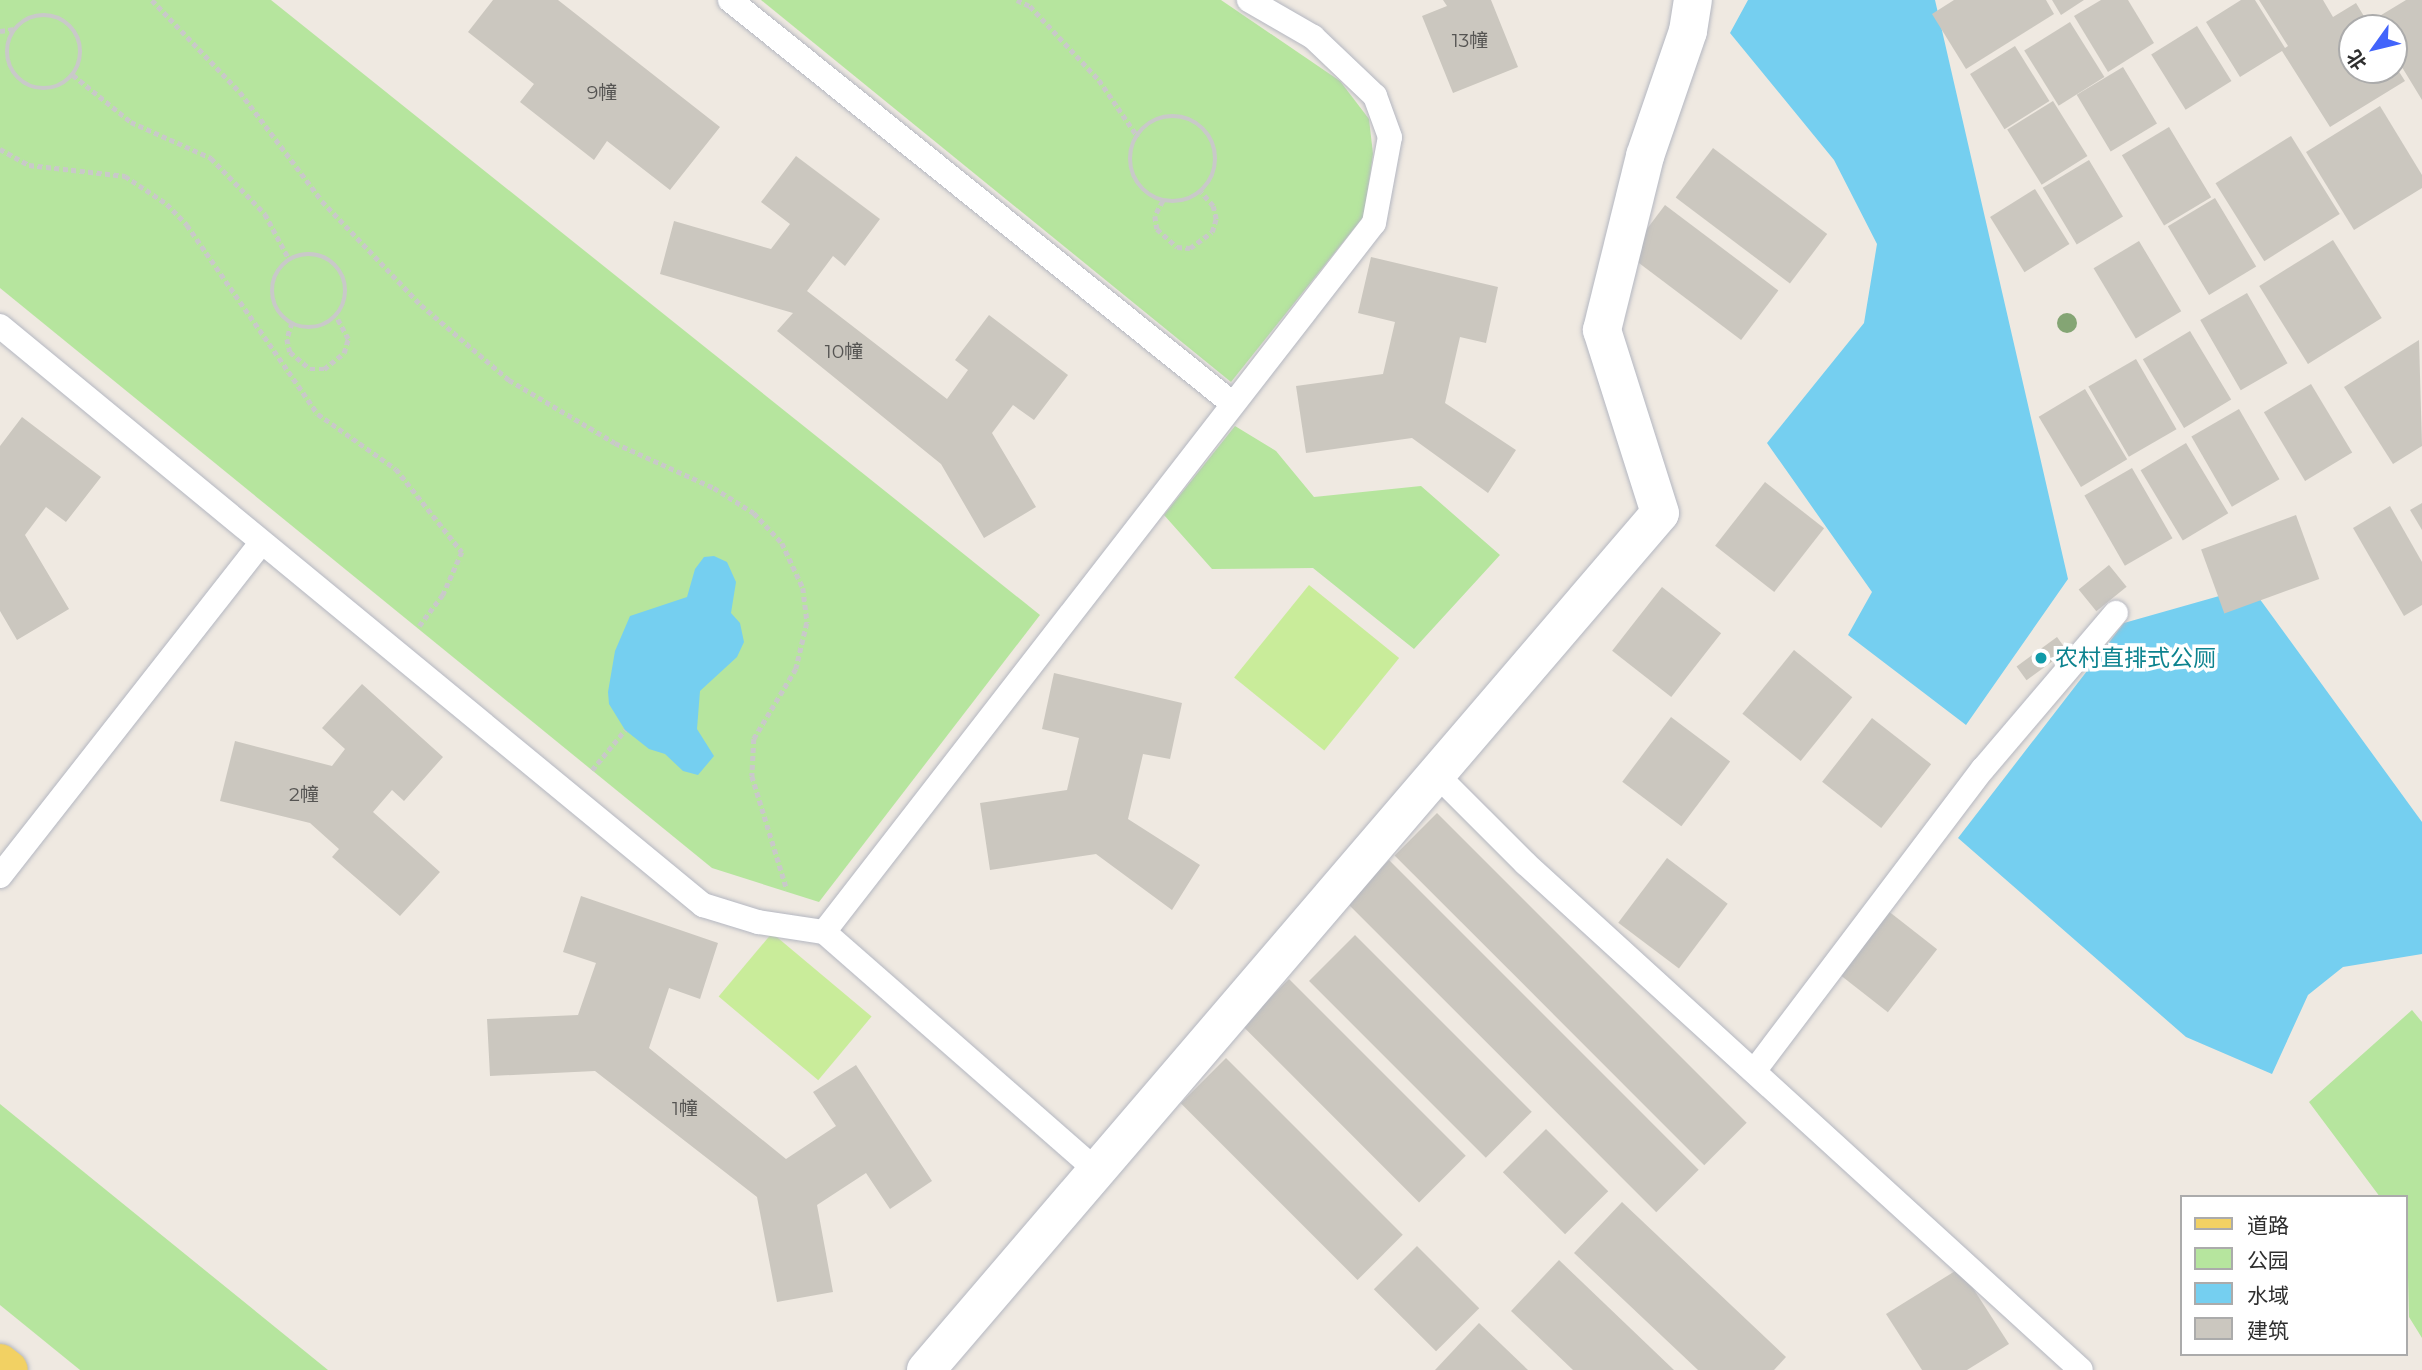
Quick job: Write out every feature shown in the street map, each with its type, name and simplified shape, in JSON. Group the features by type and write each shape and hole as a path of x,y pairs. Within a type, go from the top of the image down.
{"main road":[{"path":"0,1363 9,1370"}],"street":[{"path":"927,1370 1660,513 1602,330 1645,156 1688,30 1693,0"}],"lane":[{"path":"730,0 1233,404"},
{"path":"824,932 1374,223 1390,138 1375,96 1313,37 1249,0"},
{"path":"0,326 703,905 758,922 824,932 1097,1171"},
{"path":"0,876 261,543"},
{"path":"1755,1070 1983,769 2116,613"},
{"path":"1436,774 1525,863 2081,1370"}],"path":[{"path":"152,0 240,92 322,201 421,305 509,380 615,443 744,507 782,543 803,588 807,622 796,668 754,739 752,776 788,892"},
{"path":"1017,0 1030,6 1099,80 1138,137"},
{"path":"0,31 15,29 40,14 67,23 81,48 73,75 48,89 20,81 7,55 15,29"},
{"path":"73,75 131,122 211,158 265,214 289,259"},
{"path":"1166,116 1198,124 1209,136 1215,169 1201,192 1180,202 1163,201 1135,181 1130,149 1150,122 1166,116"},
{"path":"0,149 29,165 125,176 167,204 187,225 317,414 396,469 462,552 443,595 418,629"},
{"path":"1163,201 1155,216 1157,229 1177,247 1190,248 1203,243 1216,219 1213,206 1201,192"},
{"path":"292,323 287,339 290,352 310,369 324,369 344,353 348,339 336,316 345,290 335,264 308,253 289,259 274,277 271,291 274,305 292,323 309,328 336,316"},
{"path":"572,795 625,730"}],"green space":[{"path":"0,0 271,0 1040,615 819,902 712,868 0,288"},
{"path":"761,0 1221,0 1340,81 1369,119 1373,154 1364,216 1231,382"},
{"path":"1235,426 1276,451 1314,497 1421,486 1500,555 1414,649 1313,568 1212,569 1164,515"},
{"path":"1309,585 1399,658 1324,750 1234,677"},
{"path":"772,933 872,1017 818,1080 719,997"},
{"path":"2412,1010 2422,1022 2422,1338 2409,1317 2408,1195 2379,1195 2309,1102"},
{"path":"0,1104 328,1370 80,1370 0,1305"}],"water":[{"path":"1748,0 1935,0 2068,579 1966,725 1848,635 1872,592 1767,443 1864,323 1877,244 1834,160 1730,33"},
{"path":"714,556 727,562 736,582 731,613 740,623 744,642 737,657 700,691 697,729 714,756 698,775 683,771 665,754 649,749 625,730 609,704 608,692 615,651 630,616 687,597 695,569 704,557"},
{"path":"2251,587 2422,822 2422,954 2343,967 2308,995 2272,1074 2186,1037 1958,838 2124,623"}],"building":[{"path":"493,0 558,0 720,127 670,190 607,141 594,160 520,102 534,84 468,32"},
{"path":"1443,0 1491,0 1518,67 1453,93 1422,16 1447,6"},
{"path":"1954,0 2046,0 2054,14 1966,69 1932,14"},
{"path":"2052,0 2084,0 2061,15"},
{"path":"2101,0 2128,0 2154,43 2108,72 2074,16"},
{"path":"2241,0 2255,0 2285,48 2288,46 2259,0 2323,0 2333,17 2356,3 2363,14 2338,14 2338,84 2400,84 2330,127 2282,51 2240,77 2206,22"},
{"path":"2406,0 2422,0 2422,100 2408,77 2408,14 2383,14"},
{"path":"2070,22 2104,77 2059,106 2024,51"},
{"path":"2197,26 2231,81 2186,110 2151,55"},
{"path":"2015,46 2049,101 2004,129 1970,74"},
{"path":"2123,67 2157,124 2111,151 2077,95"},
{"path":"2053,101 2087,156 2042,185 2007,130"},
{"path":"2380,106 2422,175 2422,188 2354,230 2306,152"},
{"path":"2169,127 2211,197 2164,226 2122,155"},
{"path":"2291,136 2340,214 2264,261 2216,183"},
{"path":"1713,148 1827,234 1790,284 1676,198"},
{"path":"796,156 880,219 845,266 833,256 807,291 947,399 968,370 955,360 989,315 1068,375 1034,420 1013,405 992,433 1036,507 984,538 941,464 777,331 793,313 660,274 674,221 771,249 790,224 761,202"},
{"path":"2089,160 2123,217 2077,244 2043,188"},
{"path":"2035,189 2069,244 2024,272 1990,217"},
{"path":"2215,198 2256,267 2209,295 2168,226"},
{"path":"1665,205 1778,290 1741,340 1628,255"},
{"path":"2333,240 2382,318 2308,364 2259,286"},
{"path":"2139,241 2181,311 2136,339 2094,268"},
{"path":"1371,257 1498,287 1486,343 1460,337 1445,403 1516,450 1488,493 1412,438 1306,453 1296,386 1383,374 1395,322 1358,313"},
{"path":"2247,293 2288,363 2241,390 2200,320"},
{"path":"2190,331 2231,400 2184,428 2143,359"},
{"path":"2419,340 2422,446 2393,464 2344,387"},
{"path":"2136,359 2176,429 2129,457 2088,387"},
{"path":"2311,384 2352,453 2305,481 2264,412"},
{"path":"2085,389 2127,459 2081,487 2039,417"},
{"path":"2239,409 2280,479 2232,507 2191,436"},
{"path":"22,417 101,477 66,522 46,507 25,535 69,609 17,640 0,611 0,446"},
{"path":"2186,443 2228,513 2183,541 2141,470"},
{"path":"2132,468 2172,538 2125,566 2084,496"},
{"path":"1765,482 1824,528 1774,592 1715,546"},
{"path":"2422,503 2422,530 2410,510"},
{"path":"2390,506 2422,562 2422,605 2404,616 2353,528"},
{"path":"2296,515 2319,579 2224,613 2201,550"},
{"path":"2109,565 2127,587 2096,611 2079,590"},
{"path":"1662,587 1721,633 1671,697 1612,651"},
{"name":"农村直排式公厕","path":"2057,637 2067,651 2027,680 2017,666"},
{"path":"1794,650 1852,697 1801,761 1742,714"},
{"path":"1054,673 1182,703 1170,759 1143,754 1128,819 1200,865 1172,910 1096,854 990,870 980,803 1067,790 1079,738 1042,729"},
{"path":"362,684 443,757 404,801 392,790 373,812 440,872 400,916 332,857 339,849 310,823 220,801 235,741 332,766 345,749 322,728"},
{"path":"1671,717 1730,762 1681,826 1622,782"},
{"path":"1872,718 1931,764 1881,828 1822,782"},
{"path":"1437,813 1747,1123 1704,1165 1395,855"},
{"path":"1667,858 1728,904 1679,968 1618,923"},
{"path":"1389,860 1699,1170 1656,1212 1347,902"},
{"path":"581,896 718,943 700,999 669,988 649,1048 786,1159 836,1126 813,1092 856,1065 932,1181 890,1209 866,1173 817,1205 833,1292 777,1302 757,1197 595,1071 490,1076 487,1019 578,1015 596,963 563,952"},
{"path":"1878,903 1937,949 1888,1012 1829,966"},
{"path":"1355,935 1532,1112 1486,1158 1309,981"},
{"path":"1289,979 1466,1156 1419,1202 1242,1026"},
{"path":"1226,1058 1403,1235 1358,1280 1181,1103"},
{"path":"1546,1129 1608,1191 1565,1234 1503,1172"},
{"path":"1622,1202 1786,1357 1774,1370 1698,1370 1574,1253"},
{"path":"1417,1246 1479,1308 1436,1351 1374,1289"},
{"path":"1559,1260 1674,1370 1573,1370 1511,1311"},
{"path":"1960,1268 2009,1344 1967,1370 1922,1370 1886,1314"},
{"path":"1479,1323 1528,1370 1435,1370"}],"place":[{"name":"农村直排式公厕","path":"2041,658"}]}
